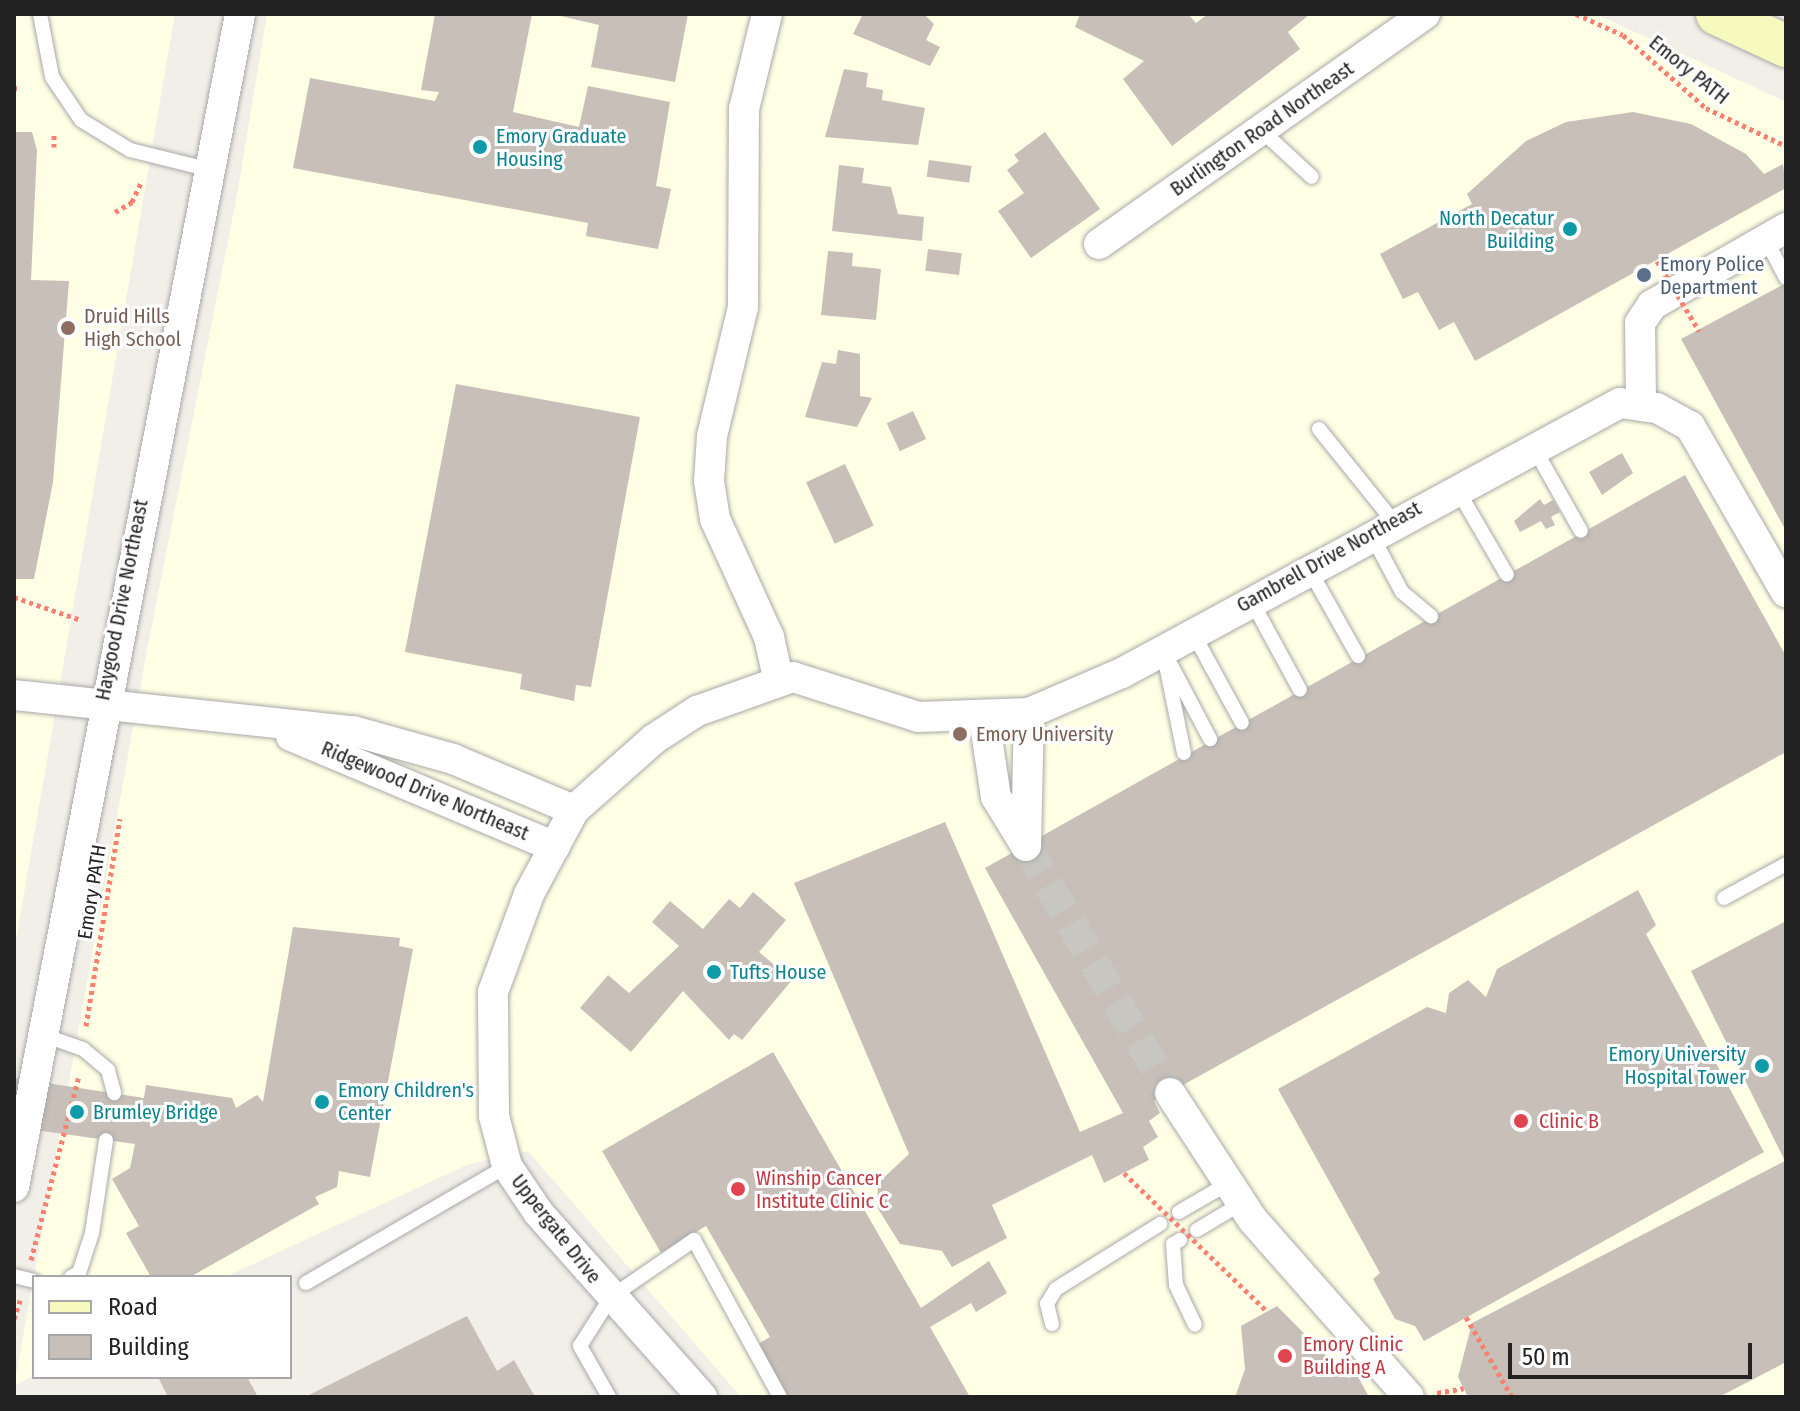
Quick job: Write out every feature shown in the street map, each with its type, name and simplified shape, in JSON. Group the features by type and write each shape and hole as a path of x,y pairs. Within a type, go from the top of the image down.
{"main road":[{"path":"1717,14 1786,46"}],"street":[{"name":"Haygood Drive Northeast","path":"14,1187 103,699 240,14"},
{"path":"767,14 744,109 743,307 712,436 709,481 715,519 769,637 778,678"},
{"name":"Burlington Road Northeast","path":"1099,244 1425,14"},
{"path":"1776,233 1652,305 1640,323 1641,403 1690,426 1707,448 1786,592"},
{"name":"Gambrell Drive Northeast","path":"778,678 808,679 918,717 984,718 1029,713 1193,633 1593,412 1641,403"},
{"name":"Ridgewood Drive Northeast","path":"256,723 555,847 574,810 672,726 778,678"},
{"name":"Ridgewood Drive Northeast","path":"14,695 103,699 256,723 353,731 453,759 574,810"},
{"path":"984,718 996,797 1026,846 1029,713"},
{"name":"Uppergate Drive","path":"555,847 493,992 494,1116 507,1166 611,1297 702,1397"},
{"path":"1170,1093 1235,1193 1409,1397"}],"lane":[{"path":"40,14 52,77 81,120 130,150 207,169"},
{"path":"1261,130 1312,177"},
{"path":"1776,233 1786,278"},
{"path":"1319,429 1382,528 1402,592 1431,616"},
{"path":"1533,445 1581,531"},
{"path":"1456,487 1507,575"},
{"path":"1309,568 1358,656"},
{"path":"1251,600 1300,690"},
{"path":"1193,633 1242,723"},
{"path":"1163,649 1210,739"},
{"path":"1163,649 1184,753"},
{"path":"1724,898 1786,864"},
{"path":"41,1034 91,1056 108,1070 114,1093"},
{"path":"75,1275 79,1273 92,1233 106,1140"},
{"path":"306,1283 507,1166"},
{"path":"1179,1212 1235,1193"},
{"path":"1197,1230 1235,1193"},
{"path":"1052,1324 1047,1304 1056,1289 1160,1224"},
{"path":"609,1397 580,1346 611,1297 694,1240 780,1397"},
{"path":"1180,1240 1173,1244 1176,1285 1195,1325"}],"path":[{"name":"Emory PATH","path":"1576,14 1623,35 1706,108 1786,146"},
{"path":"54,133 54,147"},
{"path":"115,212 132,202 142,181"},
{"path":"1657,261 1699,331"},
{"path":"14,597 78,619"},
{"name":"Emory PATH","path":"86,1024 121,810"},
{"path":"36,1243 78,1083"},
{"path":"1124,1173 1268,1312"},
{"path":"1466,1317 1512,1397"}],"shaded area":[{"name":"Druid Hills High School","path":"14,14 175,14 14,952"},
{"name":"Emory University","path":"267,14 1596,14 1786,102 1786,1397 741,1397 528,1151 469,1164 229,1275 34,1275 147,650 237,195"},
{"name":"Emory University","path":"32,1286 32,1376 14,1386"}],"building":[{"name":"Emory Graduate Housing","path":"435,14 532,14 513,112 579,127 588,86 670,102 656,186 671,189 658,249 586,236 588,223 293,168 310,78 435,101 439,92 421,90"},
{"name":"Emory Graduate Housing","path":"552,14 688,14 675,82 591,67 599,25"},
{"path":"863,14 924,14 934,24 926,40 940,47 930,66 853,34"},
{"path":"1080,14 1188,14 1196,23 1208,14 1310,14 1288,32 1300,49 1172,146 1123,79 1144,61 1075,27"},
{"path":"844,69 868,73 866,87 883,90 882,100 925,108 918,145 825,137"},
{"name":"North Decatur Building","path":"1633,112 1691,124 1746,154 1764,174 1783,164 1786,188 1475,361 1454,322 1439,330 1418,292 1403,299 1380,254 1472,204 1467,194 1526,141 1566,122"},
{"path":"14,132 32,132 37,150 31,280 69,281 53,482 34,579 14,579"},
{"path":"1045,132 1100,209 1031,258 998,211 1024,193 1007,170 1019,161 1014,155"},
{"path":"929,160 972,166 969,183 927,177"},
{"path":"839,165 864,168 862,183 891,187 898,214 924,217 922,241 832,231"},
{"path":"928,249 962,253 959,275 925,271"},
{"path":"828,251 853,253 852,266 881,269 876,320 821,315"},
{"path":"1786,283 1786,531 1681,339"},
{"path":"838,350 860,354 860,396 872,398 857,427 805,417 822,362 836,364"},
{"path":"456,384 640,417 591,687 576,685 574,701 520,689 522,674 405,652"},
{"path":"913,411 926,439 900,451 887,423"},
{"path":"1622,453 1633,473 1602,495 1589,472"},
{"path":"845,464 874,526 835,544 806,482"},
{"path":"1685,475 1786,656 1786,752 1154,1101 1160,1113 1149,1121 1158,1137 1143,1147 1149,1160 1104,1183 1092,1155 992,1205 1007,1238 952,1267 942,1251 900,1244 877,1207 878,1183 909,1154 794,883 945,822 1080,1132 1123,1113 985,868"},
{"path":"1540,499 1544,505 1553,500 1560,512 1551,517 1555,525 1546,529 1541,521 1520,532 1514,521"},
{"name":"Clinic B","path":"1638,890 1656,925 1646,934 1764,1152 1424,1341 1415,1326 1395,1319 1373,1279 1380,1273 1278,1089 1427,1007 1446,1013 1449,993 1468,980 1486,997 1497,969"},
{"name":"Tufts House","path":"753,892 786,920 759,952 792,980 742,1040 734,1034 729,1040 683,991 631,1052 580,1008 608,975 629,993 679,946 652,922 670,901 703,929 729,899 740,908"},
{"name":"Emory University Hospital Tower","path":"1786,921 1786,1362 1719,1397 1467,1395 1458,1377 1472,1323 1785,1161 1691,971"},
{"name":"Emory Children's Center","path":"293,927 400,938 399,946 413,949 370,1177 339,1171 337,1187 315,1197 319,1204 194,1275 150,1275 126,1233 139,1226 112,1179 130,1168 135,1144 14,1127 14,1078 144,1098 146,1085 232,1098 236,1108 257,1095 263,1102"},
{"name":"Winship Cancer Institute Clinic C","path":"773,1052 921,1308 989,1261 1007,1293 976,1312 971,1303 930,1327 970,1397 785,1397 755,1346 770,1337 706,1226 661,1253 602,1151"},
{"name":"Emory Clinic Building A","path":"1277,1306 1348,1378 1357,1375 1369,1397 1235,1397 1245,1369 1241,1326"},
{"path":"467,1316 497,1371 514,1360 535,1397 305,1397"},
{"path":"159,1379 248,1379 258,1397 168,1397"}],"tunnel":[{"path":"1026,846 1170,1093"}],"place":[{"name":"Emory Graduate Housing","path":"480,147"},
{"name":"North Decatur Building","path":"1570,229"},
{"name":"Emory Police Department","path":"1644,275"},
{"name":"Druid Hills High School","path":"68,328"},
{"name":"Emory University","path":"960,734"},
{"name":"Tufts House","path":"714,972"},
{"name":"Emory University Hospital Tower","path":"1762,1066"},
{"name":"Emory Children's Center","path":"322,1102"},
{"name":"Brumley Bridge","path":"77,1112"},
{"name":"Clinic B","path":"1521,1121"},
{"name":"Winship Cancer Institute Clinic C","path":"738,1189"},
{"name":"Emory Clinic Building A","path":"1285,1356"}]}
